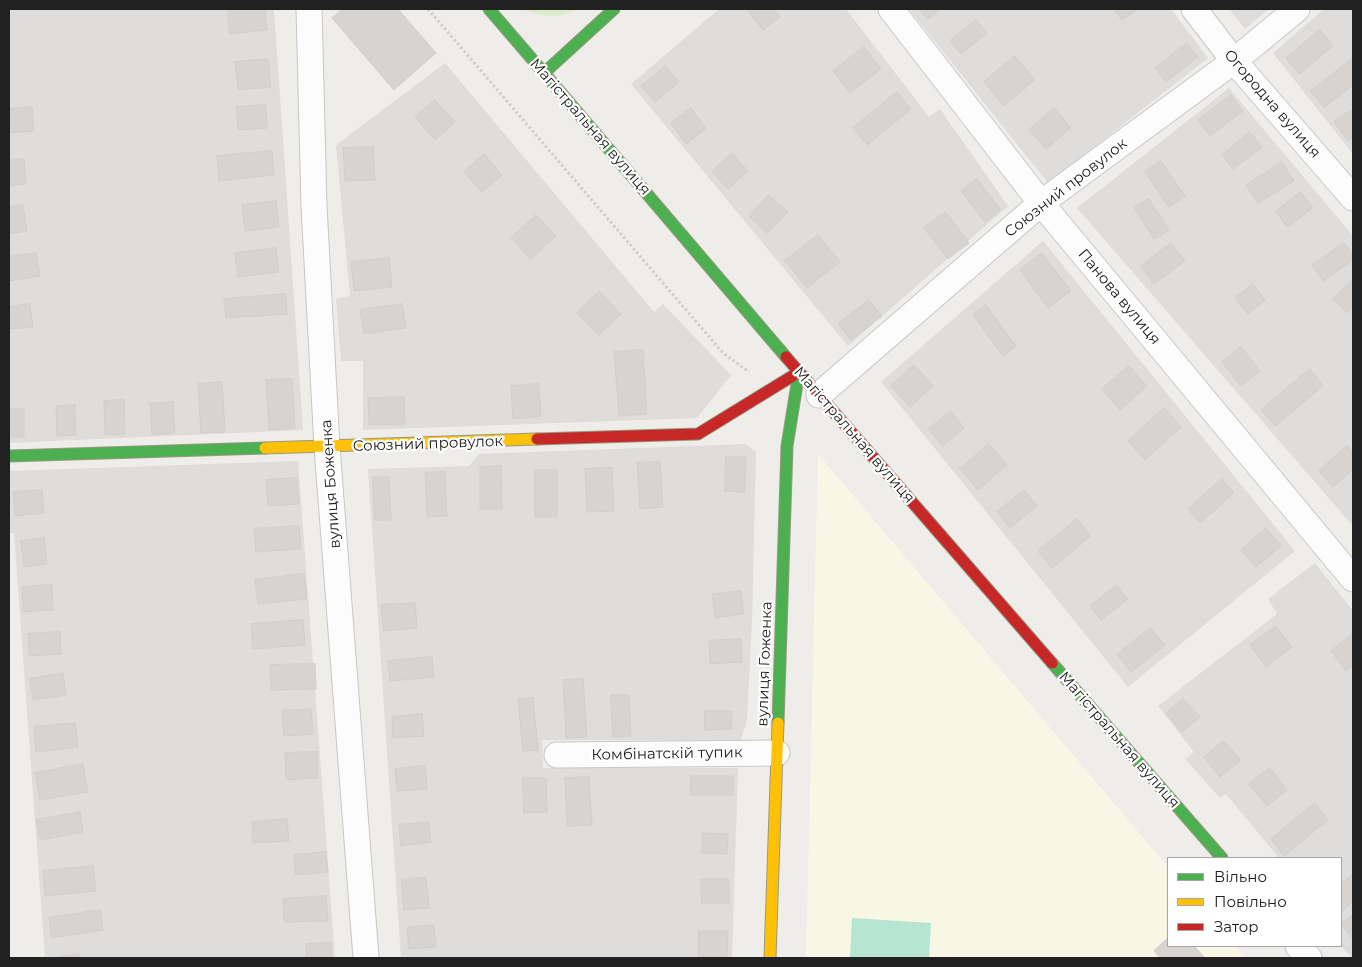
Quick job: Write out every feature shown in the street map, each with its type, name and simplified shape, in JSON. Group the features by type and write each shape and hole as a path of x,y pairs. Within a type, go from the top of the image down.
{"street":[{"name":"вулиця Боженка","path":"309,9 314,206 327,447 366,958"},
{"name":"Магістральная вулиця","path":"489,9 819,395 1221,857"},
{"path":"544,73 614,9"},
{"name":"Панова вулиця","path":"890,9 1041,203 1353,579"},
{"name":"Огородна вулиця","path":"1194,9 1234,61 1353,198"},
{"name":"Союзний провулок","path":"819,395 1041,203 1234,61 1297,9"},
{"name":"Союзний провулок","path":"9,456 698,434 800,372"},
{"name":"вулиця Гоженка","path":"770,958 787,446 800,372"},
{"name":"Комбінатскій тупик","path":"556,755 777,753"},
{"path":"1299,947 1309,958"}],"path":[{"path":"428,9 723,353 772,389"}],"shaded area":[{"path":"9,9 274,9 303,430 9,443"},
{"path":"719,9 846,9 929,117 940,109 1008,206 848,346 631,84"},
{"path":"909,9 1171,9 1208,58 1048,183"},
{"path":"1229,9 1269,9 1245,29"},
{"path":"1324,9 1353,9 1353,154 1273,53"},
{"path":"445,63 654,312 663,304 731,375 697,418 363,430 363,361 341,361 336,299 350,296 336,145"},
{"path":"1229,88 1353,236 1353,526 1077,208"},
{"path":"1043,241 1295,551 1128,687 881,382"},
{"path":"746,444 756,452 752,620 747,720 741,740 542,740 543,768 738,768 732,958 401,958 368,469 469,466 479,454"},
{"path":"818,454 1167,866 1167,947 1236,947 1246,958 806,958"},
{"path":"298,461 335,958 45,958 14,533 9,533 9,471"},
{"path":"1315,563 1353,611 1352,958 1342,947 1342,857 1278,857 1226,794 1220,798 1185,759 1194,752 1158,706 1277,614 1268,599"}],"green space":[{"path":"523,9 577,9 558,16 550,16 536,14"},
{"path":"852,918 931,923 929,958 850,958"}],"building":[{"path":"228,9 265,9 267,30 230,34"},
{"path":"343,9 398,9 436,53 394,90 332,18"},
{"path":"747,9 774,9 780,17 763,30"},
{"path":"919,9 941,9 928,19"},
{"path":"1115,9 1138,9 1122,20"},
{"path":"976,20 987,33 961,54 950,41"},
{"path":"1320,30 1333,46 1299,74 1286,58"},
{"path":"1187,43 1198,57 1166,82 1155,68"},
{"path":"864,47 881,69 850,93 833,71"},
{"path":"1015,56 1035,80 1004,106 984,82"},
{"path":"1353,58 1353,85 1324,108 1311,91"},
{"path":"268,59 271,87 238,90 235,62"},
{"path":"666,66 679,82 655,102 641,86"},
{"path":"897,92 911,109 867,145 853,128"},
{"path":"1231,95 1243,111 1210,136 1198,120"},
{"path":"435,100 455,122 435,140 415,117"},
{"path":"266,105 267,128 238,130 236,107"},
{"path":"32,107 34,131 9,133 9,109"},
{"path":"691,108 706,129 686,144 671,123"},
{"path":"1054,108 1071,128 1046,149 1029,130"},
{"path":"1353,109 1353,138 1348,141 1334,122"},
{"path":"1250,132 1262,147 1233,169 1222,155"},
{"path":"373,147 375,180 345,181 343,148"},
{"path":"272,151 274,175 219,181 217,156"},
{"path":"732,153 748,171 728,189 712,172"},
{"path":"484,154 502,175 482,192 464,172"},
{"path":"24,159 26,184 9,186 9,161"},
{"path":"1161,161 1185,196 1169,207 1145,172"},
{"path":"1282,162 1294,181 1258,203 1246,185"},
{"path":"977,179 1001,210 985,222 961,191"},
{"path":"1301,192 1313,208 1287,227 1276,211"},
{"path":"769,195 788,212 767,233 749,216"},
{"path":"1149,199 1169,230 1154,239 1134,208"},
{"path":"276,201 279,227 245,231 242,205"},
{"path":"23,205 27,231 9,234 9,207"},
{"path":"946,212 969,243 948,259 924,228"},
{"path":"536,215 556,236 531,259 511,238"},
{"path":"818,235 840,262 807,288 785,261"},
{"path":"1171,243 1185,261 1154,284 1141,266"},
{"path":"1344,243 1353,256 1353,260 1323,281 1312,265"},
{"path":"276,248 279,272 238,277 235,253"},
{"path":"36,253 40,276 9,281 9,257"},
{"path":"1042,253 1071,291 1048,308 1020,270"},
{"path":"389,258 392,287 354,291 351,262"},
{"path":"1353,280 1353,307 1347,313 1333,299"},
{"path":"1253,284 1265,300 1248,314 1235,298"},
{"path":"599,291 621,314 599,335 577,313"},
{"path":"286,294 287,314 226,318 224,299"},
{"path":"869,300 882,316 851,340 838,324"},
{"path":"30,304 33,327 9,329 9,307"},
{"path":"402,304 406,328 364,334 360,310"},
{"path":"986,305 1016,346 1003,356 973,315"},
{"path":"1241,347 1260,371 1241,386 1222,362"},
{"path":"643,350 647,414 619,416 614,352"},
{"path":"914,365 933,386 910,407 891,386"},
{"path":"1129,366 1147,386 1120,410 1102,389"},
{"path":"1310,369 1323,386 1275,426 1261,410"},
{"path":"292,379 295,428 269,430 266,380"},
{"path":"222,382 225,432 201,433 198,384"},
{"path":"539,384 541,416 513,419 511,386"},
{"path":"404,397 405,424 369,425 368,398"},
{"path":"124,400 125,434 105,435 104,401"},
{"path":"173,402 175,433 152,435 150,404"},
{"path":"75,405 76,435 57,436 56,406"},
{"path":"1164,408 1181,427 1145,460 1128,441"},
{"path":"9,409 24,409 24,437 9,437"},
{"path":"951,411 964,428 942,446 929,429"},
{"path":"989,444 1007,465 978,490 960,469"},
{"path":"1347,446 1353,453 1353,469 1333,487 1319,471"},
{"path":"726,457 746,457 745,492 725,491"},
{"path":"660,462 663,507 640,509 637,463"},
{"path":"501,466 502,509 480,509 480,467"},
{"path":"612,468 614,511 587,512 585,469"},
{"path":"535,470 557,470 557,517 535,517"},
{"path":"445,472 447,516 427,517 425,473"},
{"path":"373,477 389,477 391,520 375,520"},
{"path":"297,478 299,504 268,506 266,480"},
{"path":"1222,479 1234,493 1200,523 1188,509"},
{"path":"42,490 44,513 15,516 13,492"},
{"path":"1024,490 1037,506 1010,528 997,512"},
{"path":"1077,519 1091,536 1052,568 1038,551"},
{"path":"299,526 301,549 256,552 254,529"},
{"path":"1266,528 1281,546 1256,567 1241,550"},
{"path":"44,538 47,564 24,567 21,541"},
{"path":"304,574 307,599 258,604 255,580"},
{"path":"52,585 53,610 23,612 22,587"},
{"path":"1117,585 1128,599 1101,620 1090,606"},
{"path":"741,591 744,614 715,618 712,594"},
{"path":"415,603 417,628 383,631 381,605"},
{"path":"303,620 305,645 253,649 251,624"},
{"path":"1276,626 1292,647 1266,667 1250,645"},
{"path":"1151,628 1165,645 1131,672 1117,654"},
{"path":"60,632 61,654 29,656 28,634"},
{"path":"1353,634 1353,665 1346,671 1331,651"},
{"path":"741,639 742,662 710,664 709,641"},
{"path":"432,657 434,677 390,681 388,661"},
{"path":"315,664 316,689 271,690 270,665"},
{"path":"63,673 66,695 33,700 30,679"},
{"path":"583,679 587,737 566,738 563,680"},
{"path":"611,695 629,695 631,736 613,737"},
{"path":"533,698 538,750 523,751 518,699"},
{"path":"1183,699 1200,717 1182,732 1166,714"},
{"path":"311,709 313,734 284,736 282,711"},
{"path":"705,711 731,711 732,729 705,730"},
{"path":"422,714 424,736 393,738 392,717"},
{"path":"75,723 78,747 36,752 34,727"},
{"path":"1224,741 1241,760 1220,777 1204,757"},
{"path":"317,752 318,778 286,780 285,753"},
{"path":"83,764 88,792 40,800 35,773"},
{"path":"425,766 427,789 397,791 395,769"},
{"path":"1270,768 1287,790 1267,806 1249,784"},
{"path":"691,776 733,776 733,795 691,795"},
{"path":"589,777 592,825 567,826 565,778"},
{"path":"523,778 546,778 547,812 524,813"},
{"path":"1315,803 1328,820 1284,856 1271,839"},
{"path":"80,812 83,832 40,840 36,820"},
{"path":"287,819 289,841 253,843 252,822"},
{"path":"428,822 431,842 401,846 399,825"},
{"path":"703,833 728,834 727,854 702,853"},
{"path":"326,852 328,872 295,875 294,855"},
{"path":"93,866 96,891 45,896 43,871"},
{"path":"1353,874 1353,901 1342,911 1342,883"},
{"path":"426,877 429,908 404,910 401,880"},
{"path":"701,879 729,879 729,903 702,903"},
{"path":"326,896 328,921 284,922 283,899"},
{"path":"100,910 103,930 52,938 49,918"},
{"path":"1353,915 1353,939 1342,925"},
{"path":"434,925 436,947 409,949 407,928"},
{"path":"699,931 728,931 727,957 699,956"},
{"path":"1167,939 1167,947 1195,947 1205,958 1160,958 1154,951"},
{"path":"331,943 332,958 306,958 306,944"},
{"path":"79,954 79,958 52,958"}],"traffic: fast":[{"path":"489,9 544,73 614,9"},
{"path":"544,73 786,357"},
{"path":"778,723 787,446 799,372"},
{"path":"9,456 265,448"},
{"path":"1052,663 1221,857"}],"traffic: slow":[{"path":"265,448 537,439"},
{"path":"770,958 778,723"}],"traffic: jam":[{"path":"786,357 1052,663"},
{"path":"537,439 698,434 799,372"}]}
